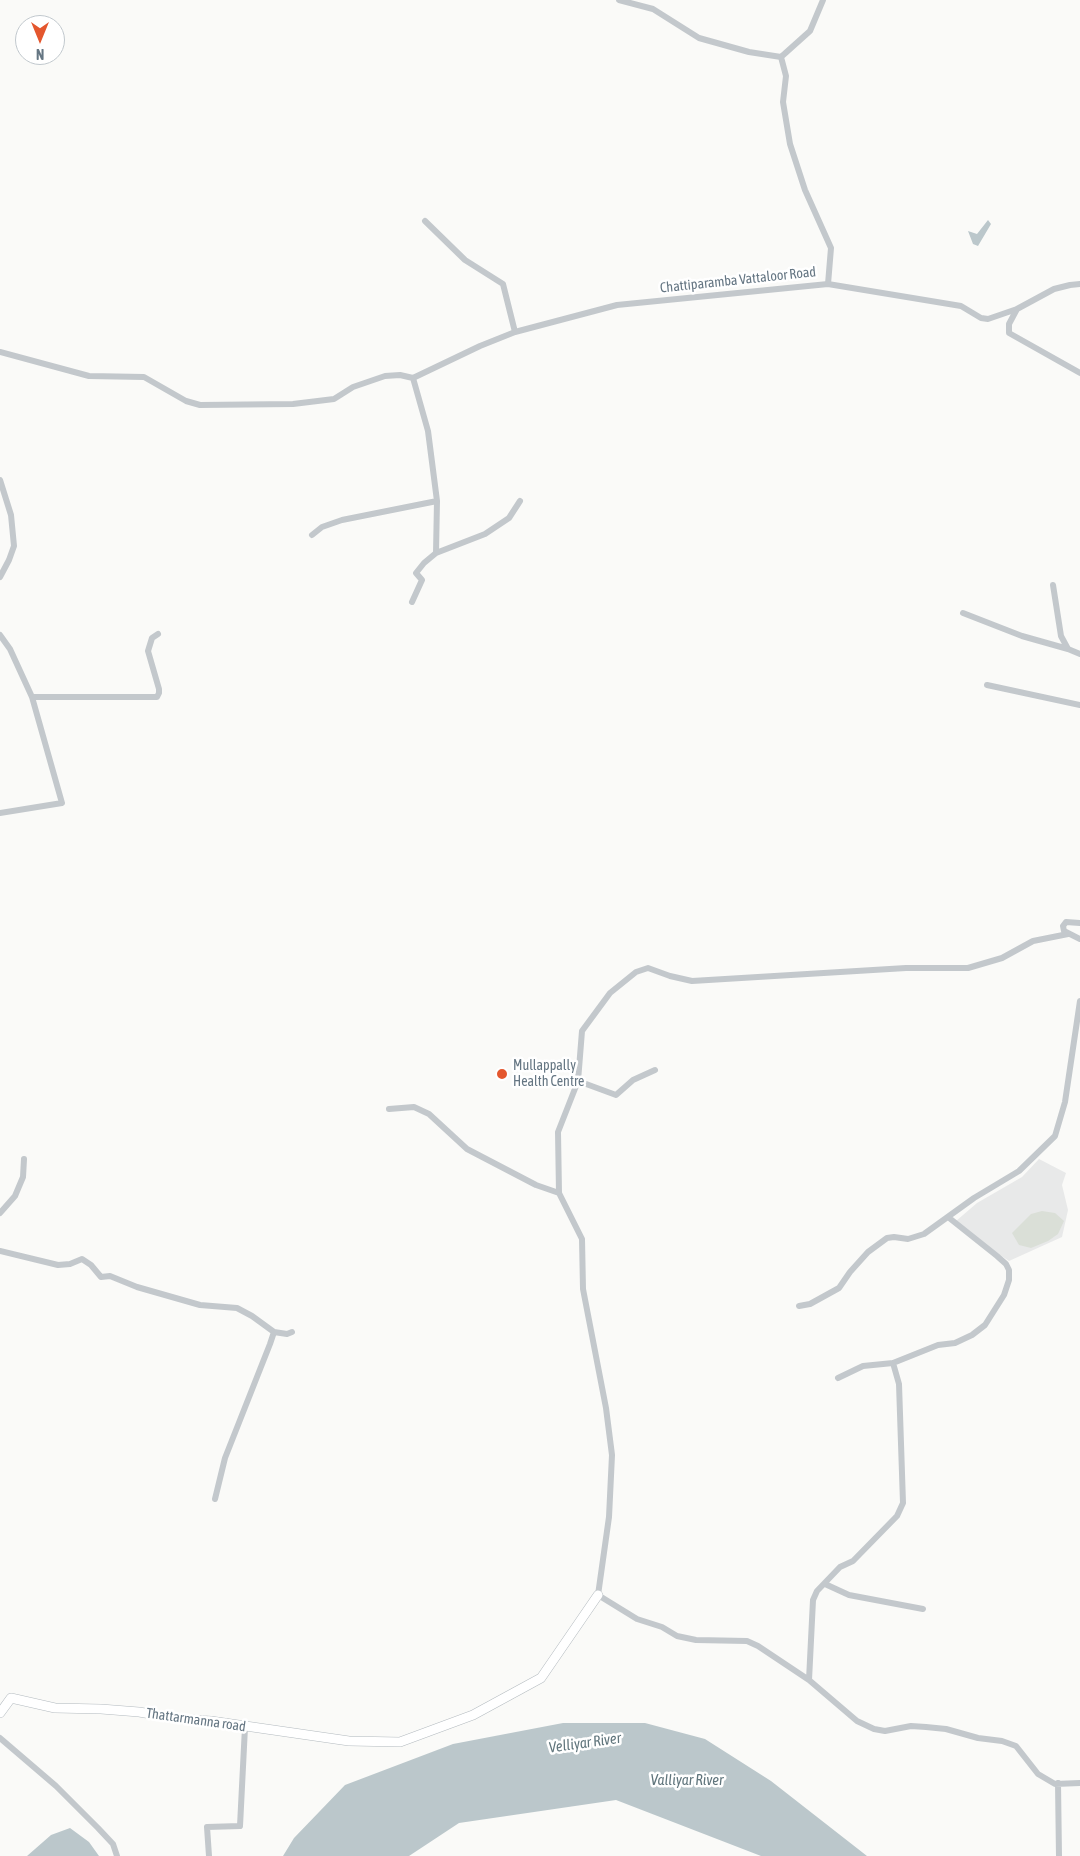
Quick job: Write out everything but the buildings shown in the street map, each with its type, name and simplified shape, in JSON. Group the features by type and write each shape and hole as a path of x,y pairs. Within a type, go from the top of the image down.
{"street":[{"path":"619,0 653,9 700,38 749,52 781,57"},
{"path":"781,57 810,31 823,0"},
{"path":"781,57 786,76 783,102 790,144 805,190 831,248 828,284"},
{"path":"425,221 465,260 503,284 516,332"},
{"name":"Chattiparamba Vattaloor Road","path":"413,378 480,346 516,332 617,305 828,284 961,306 981,318 988,319 1016,309 1054,290 1070,284 1080,284"},
{"path":"1016,309 1008,324 1009,333 1080,373"},
{"path":"0,352 89,376 144,377 186,400 200,405 293,404 334,399 353,387 384,376 400,374 413,378 428,431 437,501 436,553"},
{"path":"0,480 11,515 14,546 0,577"},
{"path":"312,536 322,528 342,520 437,501"},
{"path":"412,602 422,580 416,573 424,563 436,553 485,534 509,518 520,501"},
{"path":"1053,585 1061,636 1068,649"},
{"path":"963,613 1022,636 1080,654"},
{"path":"32,697 157,697 159,689 148,651 152,638 158,634"},
{"path":"0,635 10,649 32,697 62,803 0,813"},
{"path":"987,685 1080,706"},
{"path":"1080,923 1066,922 1063,926 1064,931 1080,940"},
{"path":"1068,934 1033,941 1002,958 968,968 906,968 692,981 648,968 636,972 610,993 582,1031 578,1081 558,1132 559,1193 582,1239 583,1289 606,1408 612,1455 609,1517 598,1595 637,1619 662,1627 677,1636 712,1641 747,1641 758,1646 809,1680 857,1721 874,1729 885,1731 911,1726 926,1726 946,1729 978,1738 1002,1741 1016,1746 1038,1774 1055,1784 1080,1783"},
{"path":"799,1306 810,1304 839,1288 868,1252 887,1238 908,1240 924,1234 974,1198 1019,1171 1055,1136 1065,1102 1080,1001"},
{"path":"578,1081 616,1094 633,1080 655,1070"},
{"path":"389,1109 414,1108 429,1114 467,1148 536,1185 559,1193"},
{"path":"0,1212 15,1196 23,1178 24,1159"},
{"path":"838,1378 863,1366 893,1363 938,1345 954,1343 972,1335 985,1325 1004,1295 1009,1280 1009,1270 1006,1264 948,1217"},
{"path":"0,1251 58,1265 70,1264 82,1259 91,1265 101,1276 110,1276 137,1287 200,1305 237,1308 274,1332 287,1334 292,1332"},
{"path":"214,1499 225,1458 274,1332"},
{"path":"809,1680 813,1600 817,1591 840,1567 853,1561 897,1516 903,1503 900,1394 893,1363"},
{"path":"825,1584 849,1594 923,1609"},
{"name":"Thattarmanna road","path":"0,1713 11,1698 55,1708 138,1712 349,1741 400,1742 473,1715 540,1678 598,1595"},
{"path":"209,1856 207,1827 240,1826 245,1727"},
{"path":"0,1738 56,1786 98,1828 113,1844 117,1856"},
{"path":"1058,1784 1059,1856"}],"shaded area":[{"path":"1039,1159 1066,1173 1062,1185 1068,1210 1062,1237 1009,1261 956,1221 977,1203 1022,1177"},
{"path":"1042,1211 1055,1213 1064,1221 1058,1234 1048,1241 1031,1248 1019,1245 1012,1233 1031,1214"}],"water":[{"path":"988,220 991,224 978,246 973,244 968,231 977,234"},
{"name":"Valliyar River","path":"563,1723 645,1723 705,1739 771,1781 867,1856 761,1856 616,1800 459,1823 409,1856 283,1856 294,1838 345,1785 453,1744"},
{"path":"70,1828 89,1842 99,1856 27,1856 51,1835"}],"place":[{"name":"Mullappally Health Centre","path":"502,1074"}],"water label":[{"name":"Velliyar River","path":"585,1743"}]}
